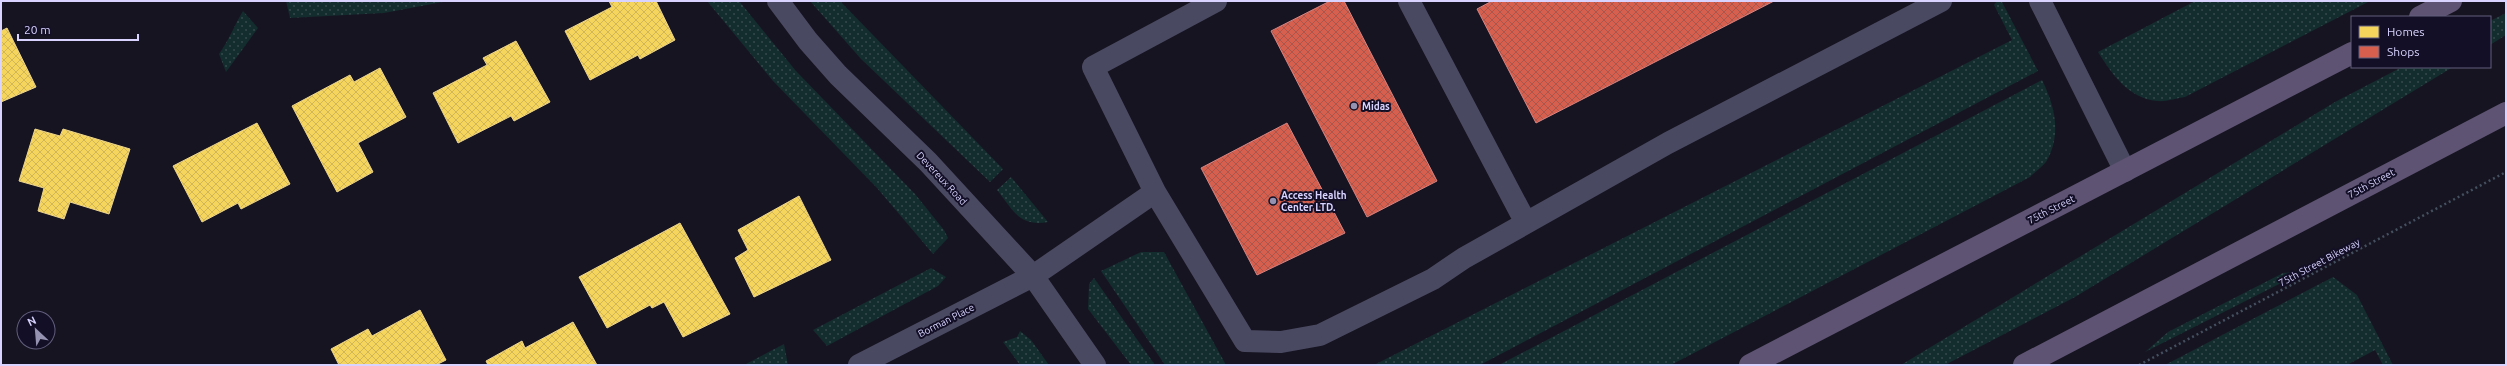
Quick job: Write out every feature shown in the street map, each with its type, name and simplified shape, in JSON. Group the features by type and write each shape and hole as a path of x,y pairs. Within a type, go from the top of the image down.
{"main road":[{"path":"2422,16 2451,1"},
{"name":"75th Street","path":"1750,365 2351,54"},
{"name":"75th Street","path":"2024,365 2506,113"}],"street":[{"name":"Devereux Road","path":"778,1 808,41 838,75 928,162 1033,276 1095,365"},
{"path":"1216,1 1092,67 1155,192 1245,341 1281,342 1320,335 1433,279 1464,258 1668,143 1941,1"},
{"path":"1409,1 1526,223"},
{"path":"2040,1 2125,171"},
{"name":"Borman Place","path":"859,365 1033,276 1155,192"}],"path":[{"name":"75th Street Bikeway","path":"2138,365 2506,172"}],"green space":[{"path":"286,1 448,1 384,13 290,18"},
{"path":"707,1 739,1 796,71 915,194 944,230 948,238 933,254 877,188 773,81"},
{"path":"810,1 840,1 1003,169 990,182 861,59"},
{"path":"1997,1 2002,2 2038,71 1480,365 1374,365 2012,40 1994,5"},
{"path":"2195,1 2370,1 2185,97 2157,101 2147,99 2129,90 2109,69 2098,52"},
{"path":"243,11 258,28 226,72 219,54"},
{"path":"2506,13 2506,35 2491,44 2491,20"},
{"path":"2400,68 2451,68 2075,297 1945,365 1901,365 2335,102"},
{"path":"2042,80 2047,90 2053,110 2055,121 2054,141 2046,162 2030,177 1671,365 1499,365"},
{"path":"1011,177 1048,222 1030,222 1023,219 1013,210 997,190"},
{"path":"1141,252 1164,252 1226,365 1165,365 1101,271"},
{"path":"931,268 946,277 938,286 827,346 813,330"},
{"path":"2305,271 2145,352 2168,332 2283,273"},
{"path":"2333,277 2357,295 2393,365 2383,365 2375,350 2347,365 2165,365"},
{"path":"1094,278 1155,365 1131,365 1088,309 1089,284"},
{"path":"1020,331 1031,340 1049,365 1020,365 1003,342 1017,337"},
{"path":"784,344 788,365 744,365"}],"building: Homes":[{"path":"609,1 656,1 675,40 640,59 638,55 590,80 565,31 612,7"},
{"path":"7,28 36,87 1,102 1,31"},
{"path":"516,41 550,102 514,121 511,116 458,143 433,93 487,65 483,58"},
{"path":"380,68 406,117 358,143 373,172 337,192 292,106 350,75 354,82"},
{"path":"257,123 290,184 241,209 238,203 202,222 173,166"},
{"path":"35,129 60,136 63,129 130,149 109,214 70,202 64,219 38,211 44,188 19,181"},
{"path":"799,196 831,260 754,297 735,258 748,250 738,230"},
{"path":"680,223 730,314 683,337 664,302 652,308 650,305 607,328 579,277"},
{"path":"420,310 446,360 436,365 339,365 331,349 368,329 372,336"},
{"path":"573,322 597,365 488,365 486,361 522,341 525,348"}],"building: Shops":[{"name":"Midas","path":"1330,1 1344,1 1437,181 1367,217 1271,31"},
{"path":"1492,1 1774,1 1536,123 1477,9"},
{"name":"Access Health Center LTD.","path":"1287,123 1345,233 1257,275 1201,168"}],"place":[{"name":"Midas","path":"1354,106"},
{"name":"Access Health Center LTD.","path":"1273,201"}]}
